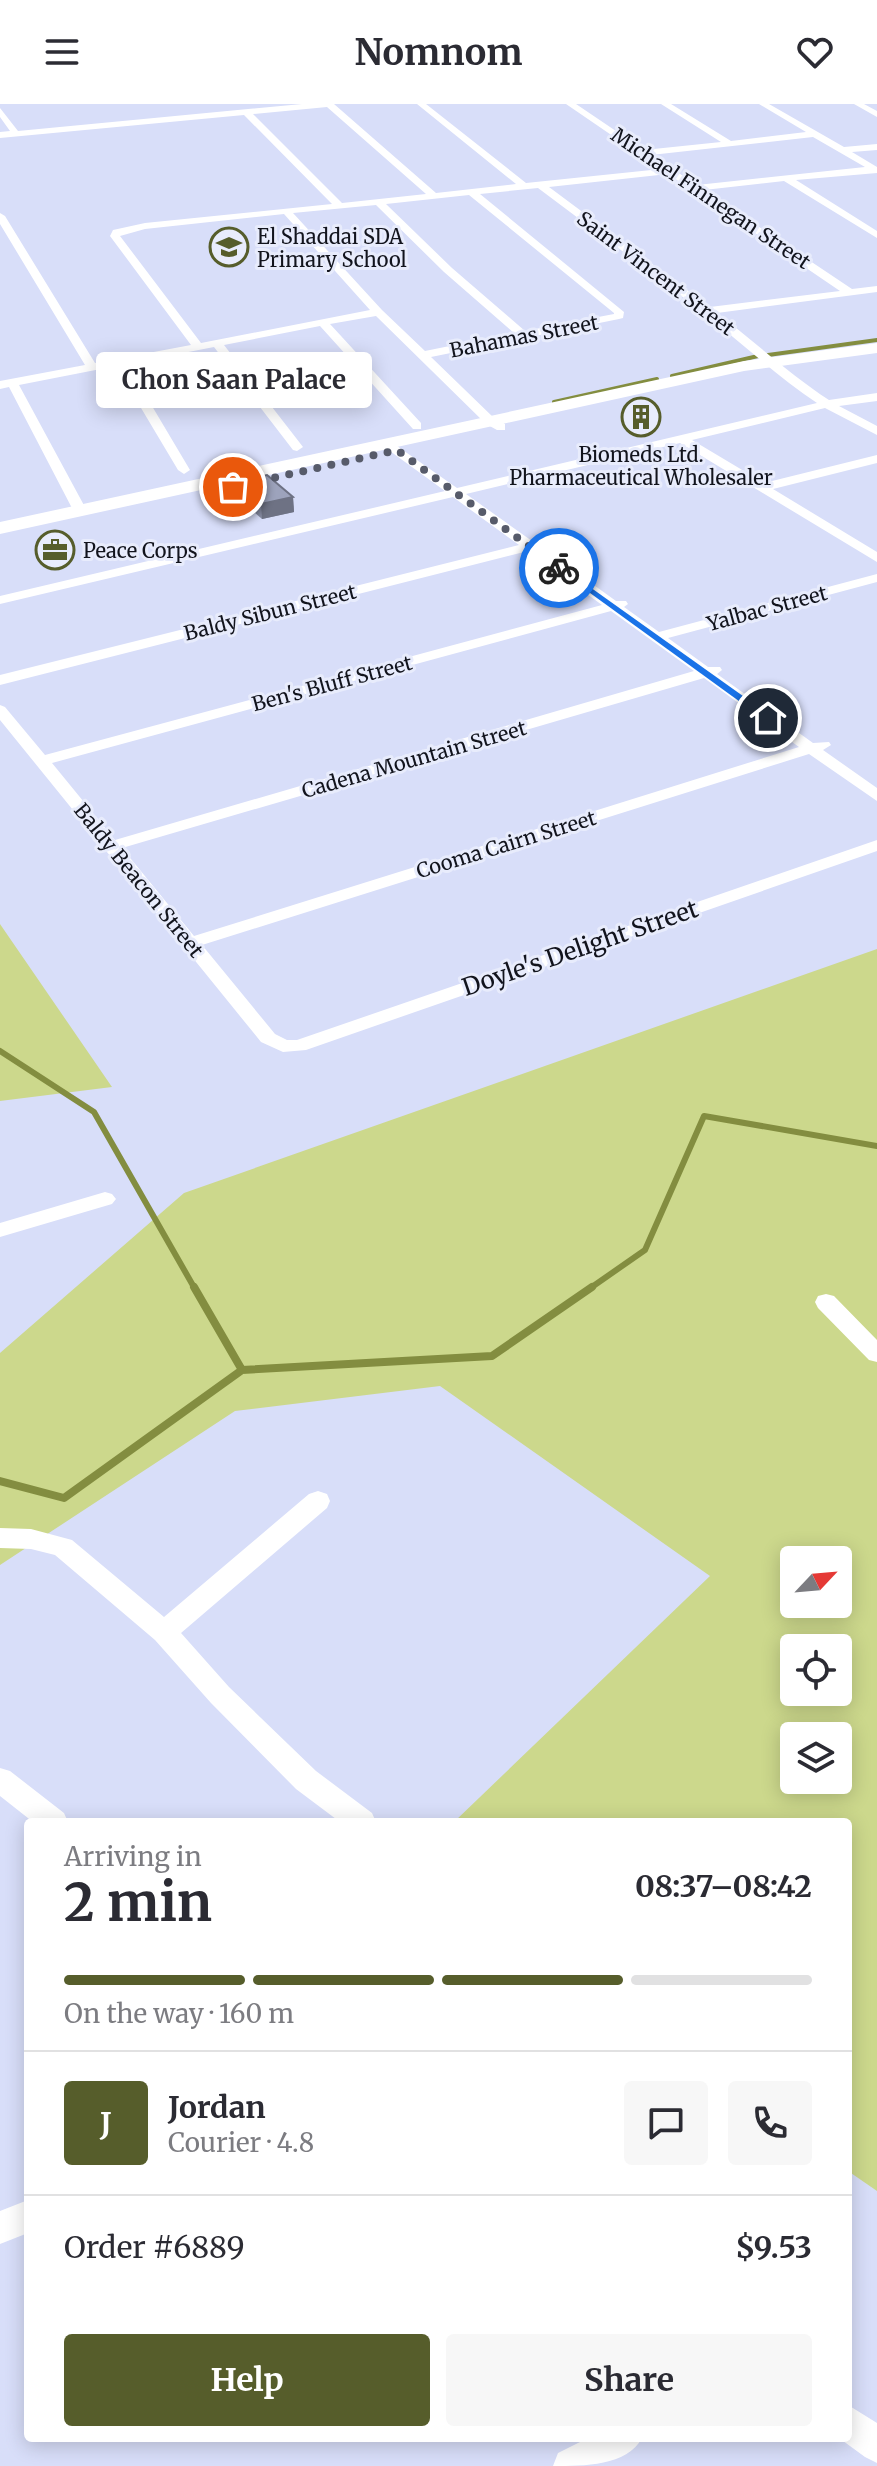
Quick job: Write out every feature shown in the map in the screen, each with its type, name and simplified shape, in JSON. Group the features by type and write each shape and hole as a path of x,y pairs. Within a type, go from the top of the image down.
{"main road":[{"path":"0,538 398,445 877,348"},
{"path":"0,528 174,495"}],"street":[{"path":"0,135 329,104 432,194"},
{"path":"421,104 522,185"},
{"name":"Michael Finnegan Street","path":"570,104 851,293"},
{"path":"665,104 729,143"},
{"path":"763,104 876,170"},
{"path":"858,104 877,114"},
{"path":"9,105 0,109 16,134"},
{"path":"246,112 339,205"},
{"path":"642,153 816,134"},
{"path":"843,150 877,147"},
{"path":"697,188 876,170"},
{"path":"197,345 115,236 117,232 285,210 671,171"},
{"path":"787,179 877,235"},
{"name":"Saint Vincent Street","path":"538,183 708,311 772,367 832,403"},
{"name":"Bahamas Street","path":"423,355 613,319 619,312 469,190"},
{"path":"377,200 448,270 524,336"},
{"path":"285,210 378,312 495,424"},
{"path":"1,219 12,246 91,366"},
{"path":"708,311 877,289"},
{"path":"79,509 6,384 378,312"},
{"path":"322,322 417,426"},
{"path":"216,342 297,447"},
{"path":"119,361 184,470"},
{"path":"0,600 832,403 877,397"},
{"path":"832,403 877,423"},
{"path":"832,403 877,431"},
{"path":"681,438 877,558"},
{"path":"398,445 710,672 817,746 877,782"},
{"path":"763,487 877,459"},
{"path":"856,543 877,538"},
{"name":"Baldy Sibun Street","path":"0,680 536,545"},
{"name":"Yalbac Street","path":"662,636 877,578"},
{"name":"Ben's Bluff Street","path":"41,761 617,605"},
{"name":"Cadena Mountain Street","path":"112,846 710,672"},
{"name":"Baldy Beacon Street","path":"0,710 268,1038 283,1046"},
{"path":"817,746 877,796"},
{"name":"Cooma Cairn Street","path":"190,943 817,746"},
{"name":"Doyle's Delight Street","path":"283,1046 299,1046 877,845"},
{"path":"0,1230 105,1199"},
{"path":"826,1302 877,1354"},
{"path":"164,1632 318,1501"},
{"path":"0,1538 31,1539 63,1547 164,1632 220,1695 297,1771 357,1818"},
{"path":"0,1780 49,1818"},
{"path":"0,2228 24,2218"},
{"path":"852,2426 877,2445"},
{"path":"571,2466 616,2442"}],"green space":[{"path":"0,924 112,1087 0,1101"},
{"path":"877,949 877,2191 852,2174 852,1818 458,1818 710,1576 440,1386 235,1411 0,1565 0,1353 184,1193"}],"building":[{"path":"267,475 293,497 261,504 235,482"}],"waterway":[{"path":"768,355 877,340"},
{"path":"672,376 758,356"},
{"path":"554,402 657,379"},
{"path":"0,1051 94,1112 195,1289"},
{"path":"589,1289 645,1250 704,1116 877,1146"},
{"path":"194,1287 242,1370"},
{"path":"242,1370 492,1356 592,1287"},
{"path":"0,1481 64,1498 242,1370"}],"way so far":[{"path":"233,487 397,450 559,568"}],"place":[{"name":"El Shaddai SDA Primary School","path":"229,247"},
{"name":"Biomeds Ltd. Pharmaceutical Wholesaler","path":"641,417"},
{"name":"Chon Saan Palace","path":"233,487"},
{"name":"Peace Corps","path":"55,550"}],"route":[{"path":"559,568 768,718"}]}
